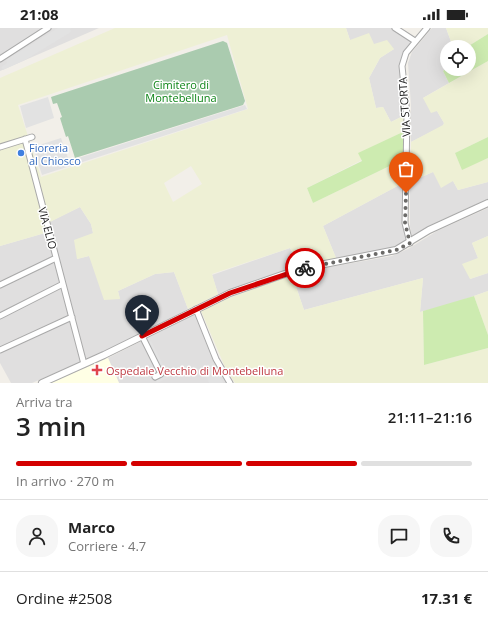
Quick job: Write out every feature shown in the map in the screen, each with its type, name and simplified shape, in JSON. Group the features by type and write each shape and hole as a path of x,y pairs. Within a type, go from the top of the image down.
{"street":[{"path":"0,59 48,28"},
{"path":"395,28 415,41"},
{"name":"VIA STORTA","path":"410,243 405,223 407,115 402,66 405,56 415,41 427,28"},
{"path":"0,147 32,137"},
{"name":"VIA ELIO","path":"25,140 84,364"},
{"path":"42,383 230,293 299,269 396,250 410,243 429,230 488,203"},
{"path":"0,285 56,258"},
{"path":"0,316 63,284"},
{"path":"196,309 216,359 230,383"},
{"path":"0,350 72,317"},
{"path":"142,336 161,374 156,377"}],"shaded area":[{"path":"0,28 99,28 0,71"},
{"path":"58,28 72,28 70,29 71,32 25,60 3,70 1,67 7,63 6,60"},
{"path":"115,28 346,28 350,40 369,33 374,44 387,40 394,49 380,58 369,78 376,108 383,107 391,122 405,115 405,131 359,153 362,160 307,188 313,203 404,159 403,183 323,226 336,258 299,265 290,248 212,274 218,294 188,309 174,272 155,274 118,291 120,299 104,300 89,256 77,259 74,240 93,233 91,224 80,207 44,225 45,233 0,246 0,78","holes":["227,35 248,109 41,177 18,105","191,166 202,184 173,202 164,183"]},
{"path":"346,28 392,28 412,41 403,55 405,115 391,122 383,107 376,108 369,78 380,58 394,49 350,40"},
{"path":"432,28 446,28 450,40 440,40 440,76 446,76 449,83 423,98 437,111 444,123 443,126 411,142 411,105 408,63 412,52"},
{"path":"446,28 488,28 488,34 476,41 476,40 450,40"},
{"path":"488,61 488,137 455,153 462,169 488,158 488,182 458,190 453,181 441,188 433,172 410,182 411,142 443,125 444,123 437,111 431,113 423,98 462,76 476,76 476,68"},
{"path":"48,97 54,118 26,128 20,106"},
{"path":"245,105 247,109 42,175 33,147 61,138 69,161"},
{"path":"433,172 453,181 458,190 488,182 488,199 433,224 412,237 410,227 410,182"},
{"path":"403,183 403,220 406,241 390,248 336,258 323,226"},
{"path":"80,207 91,224 93,233 77,259 89,256 120,299 118,291 155,274 174,272 188,309 110,349 32,383 11,383 0,363 0,246 45,233 43,225"},
{"path":"488,208 488,236 472,243 478,258 470,279 488,273 488,291 451,304 420,312 423,278 304,310 292,275 392,256 408,249 437,231"},
{"path":"488,236 488,273 470,279 462,264 478,258 472,243"},
{"path":"290,248 299,265 218,294 212,275"},
{"path":"292,275 304,310 423,278 420,312 423,311 424,365 488,348 488,383 235,383 225,367 201,311 227,299"},
{"path":"488,291 488,335 474,296"},
{"path":"195,314 219,370 227,383 119,383 108,358"},
{"path":"151,341 169,377 157,383 152,372 158,369 145,344"},
{"name":"Ospedale Vecchio di Montebelluna","path":"108,358 119,383 51,383 55,381"},
{"path":"213,362 223,383 209,383 202,368"}],"green space":[{"path":"488,34 488,61 476,68 476,41"},
{"name":"Cimitero di Montebelluna","path":"223,41 227,43 245,101 243,105 75,158 68,136 66,137 60,118 62,117 57,103 53,104 51,97"},
{"path":"446,76 461,76 449,83"},
{"path":"405,131 404,159 313,203 307,188 362,161 358,153"},
{"path":"488,137 488,158 462,170 455,153"},
{"path":"474,296 488,335 488,348 424,365 423,311"}],"way so far":[{"path":"305,268 396,250 410,243 405,223 406,193"}],"place":[{"name":"Fioreria al Chiosco","path":"21,153"},
{"name":"Ospedale Vecchio di Montebelluna","path":"97,370"}],"route":[{"path":"142,336 230,293 305,268"}]}
